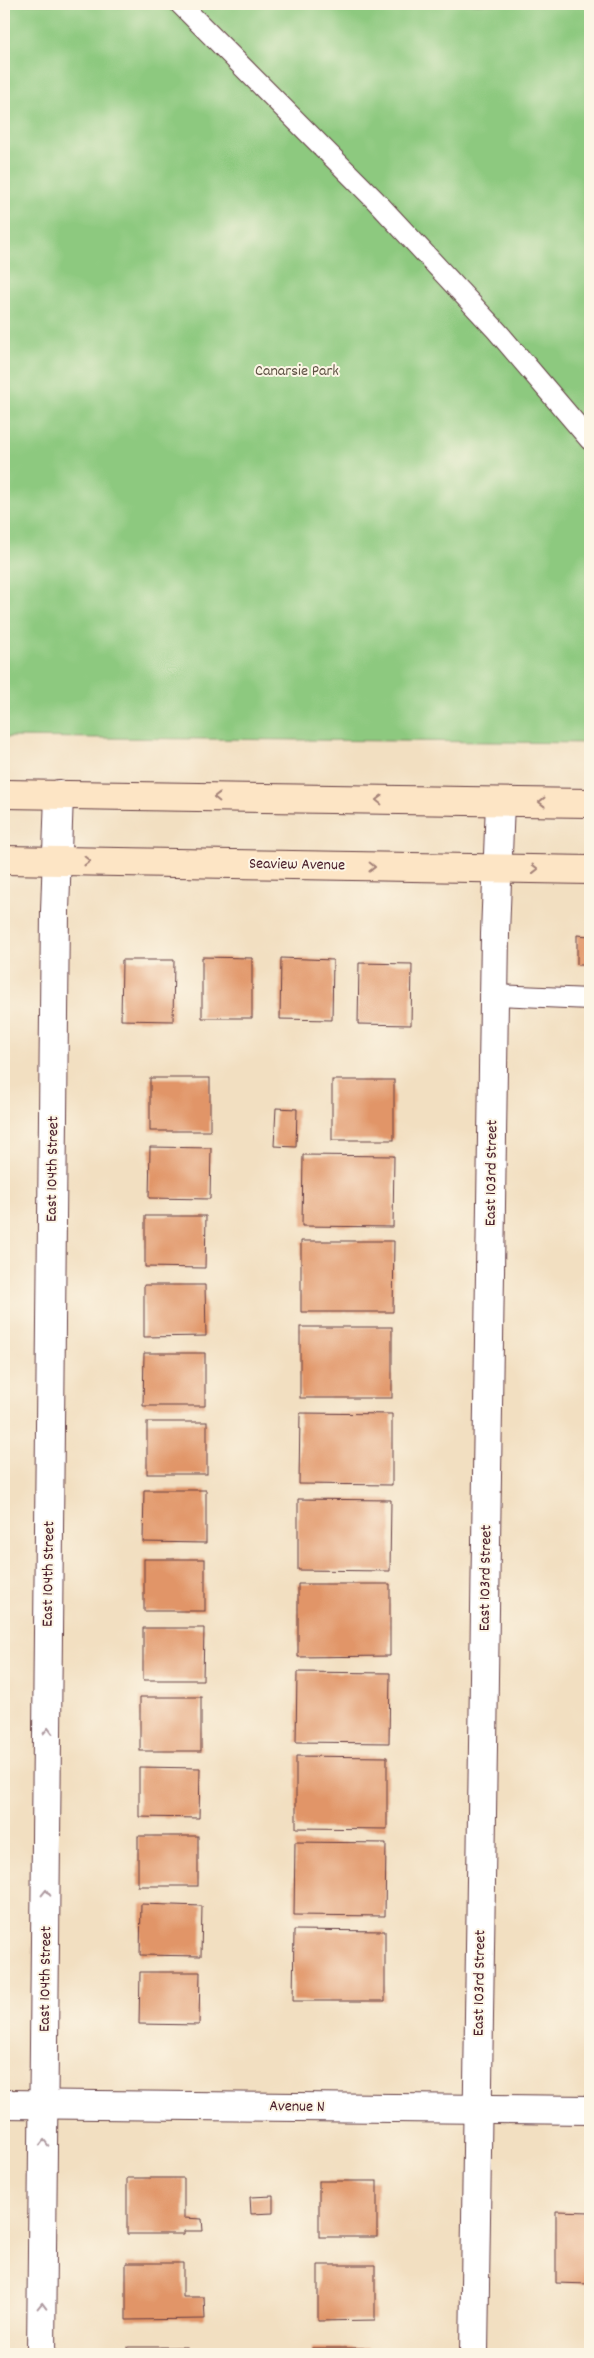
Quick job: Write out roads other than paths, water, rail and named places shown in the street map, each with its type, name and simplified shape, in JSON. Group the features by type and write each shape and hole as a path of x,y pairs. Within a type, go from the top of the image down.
{"street":[{"path":"4,794 590,803"},
{"name":"East 104th Street","path":"41,2354 56,861 59,794"},
{"name":"East 103rd Street","path":"474,2354 497,869 500,802"},
{"name":"Seaview Avenue","path":"4,860 590,870"},
{"name":"Avenue N","path":"4,2104 590,2110"}],"lane":[{"path":"180,4 375,200 497,331 590,440"},
{"path":"495,995 590,999"}],"park label":[{"name":"Canarsie Park","path":"297,371"}]}
